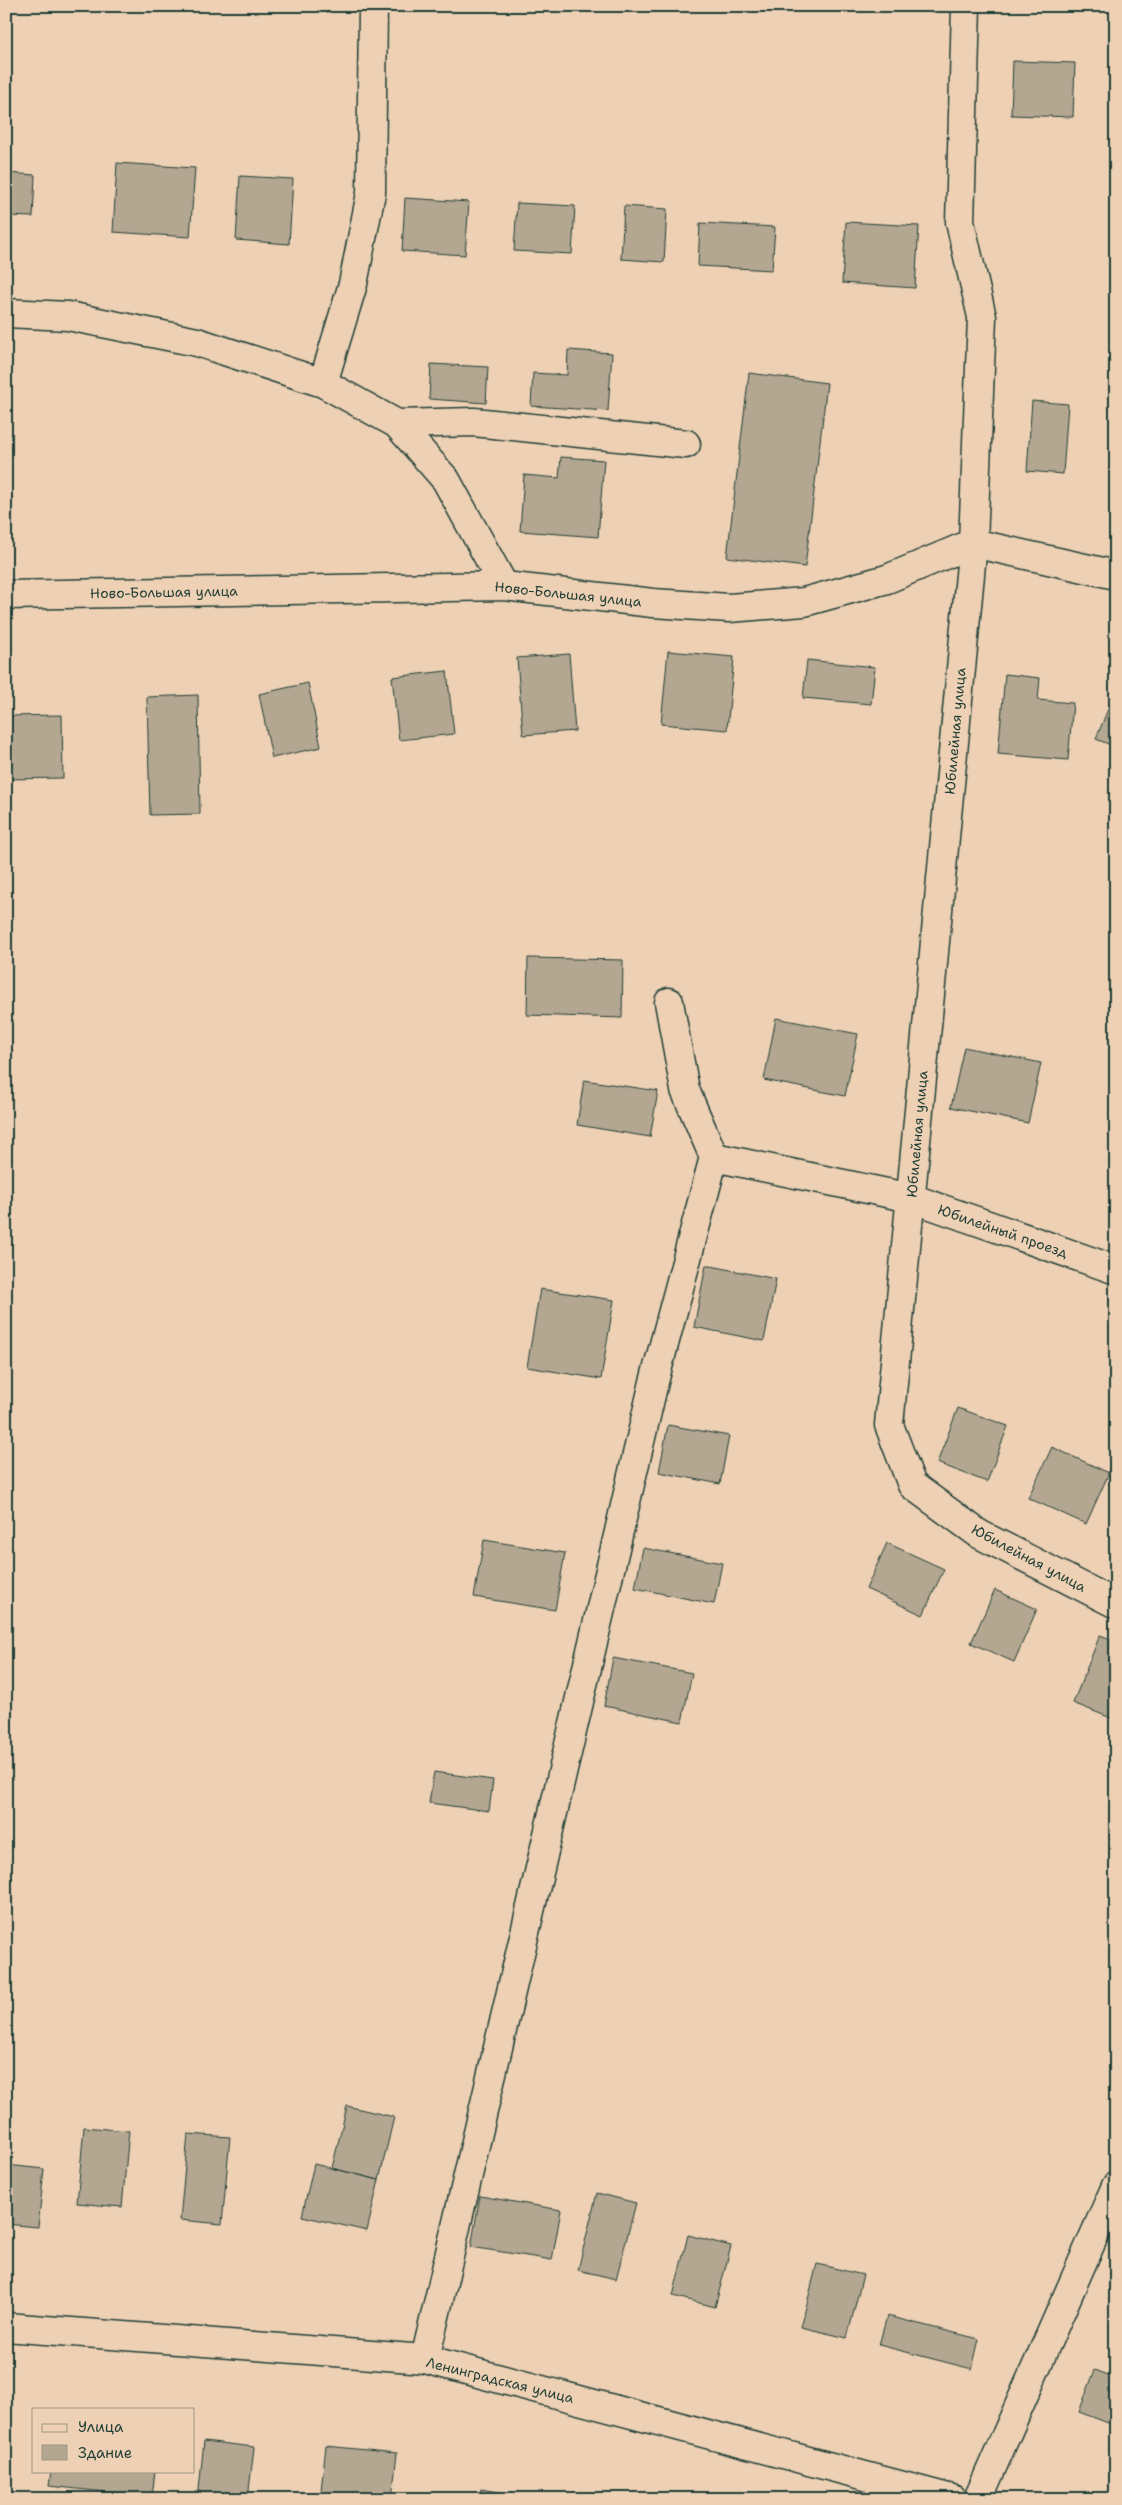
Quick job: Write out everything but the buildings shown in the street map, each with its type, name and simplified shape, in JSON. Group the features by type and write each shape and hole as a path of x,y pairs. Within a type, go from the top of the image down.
{"street":[{"path":"323,383 353,284 371,193 373,6"},
{"name":"Юбилейная улица","path":"966,6 960,222 982,317 973,543 889,1425 912,1485 979,1534 1116,1604"},
{"path":"6,313 68,316 197,342 323,383 398,424 446,480 504,586"},
{"path":"398,424 474,422 686,444"},
{"path":"973,543 1116,575"},
{"name":"Ново-Большая улица","path":"6,595 504,586 653,603 719,607 804,602 887,579 973,543"},
{"path":"425,2359 654,1382 714,1156 685,1090 668,1002"},
{"name":"Юбилейный проезд","path":"714,1156 911,1198 1116,1270"},
{"path":"978,2499 1116,2186"},
{"name":"Ленинградская улица","path":"6,2327 425,2359 952,2499"}]}
